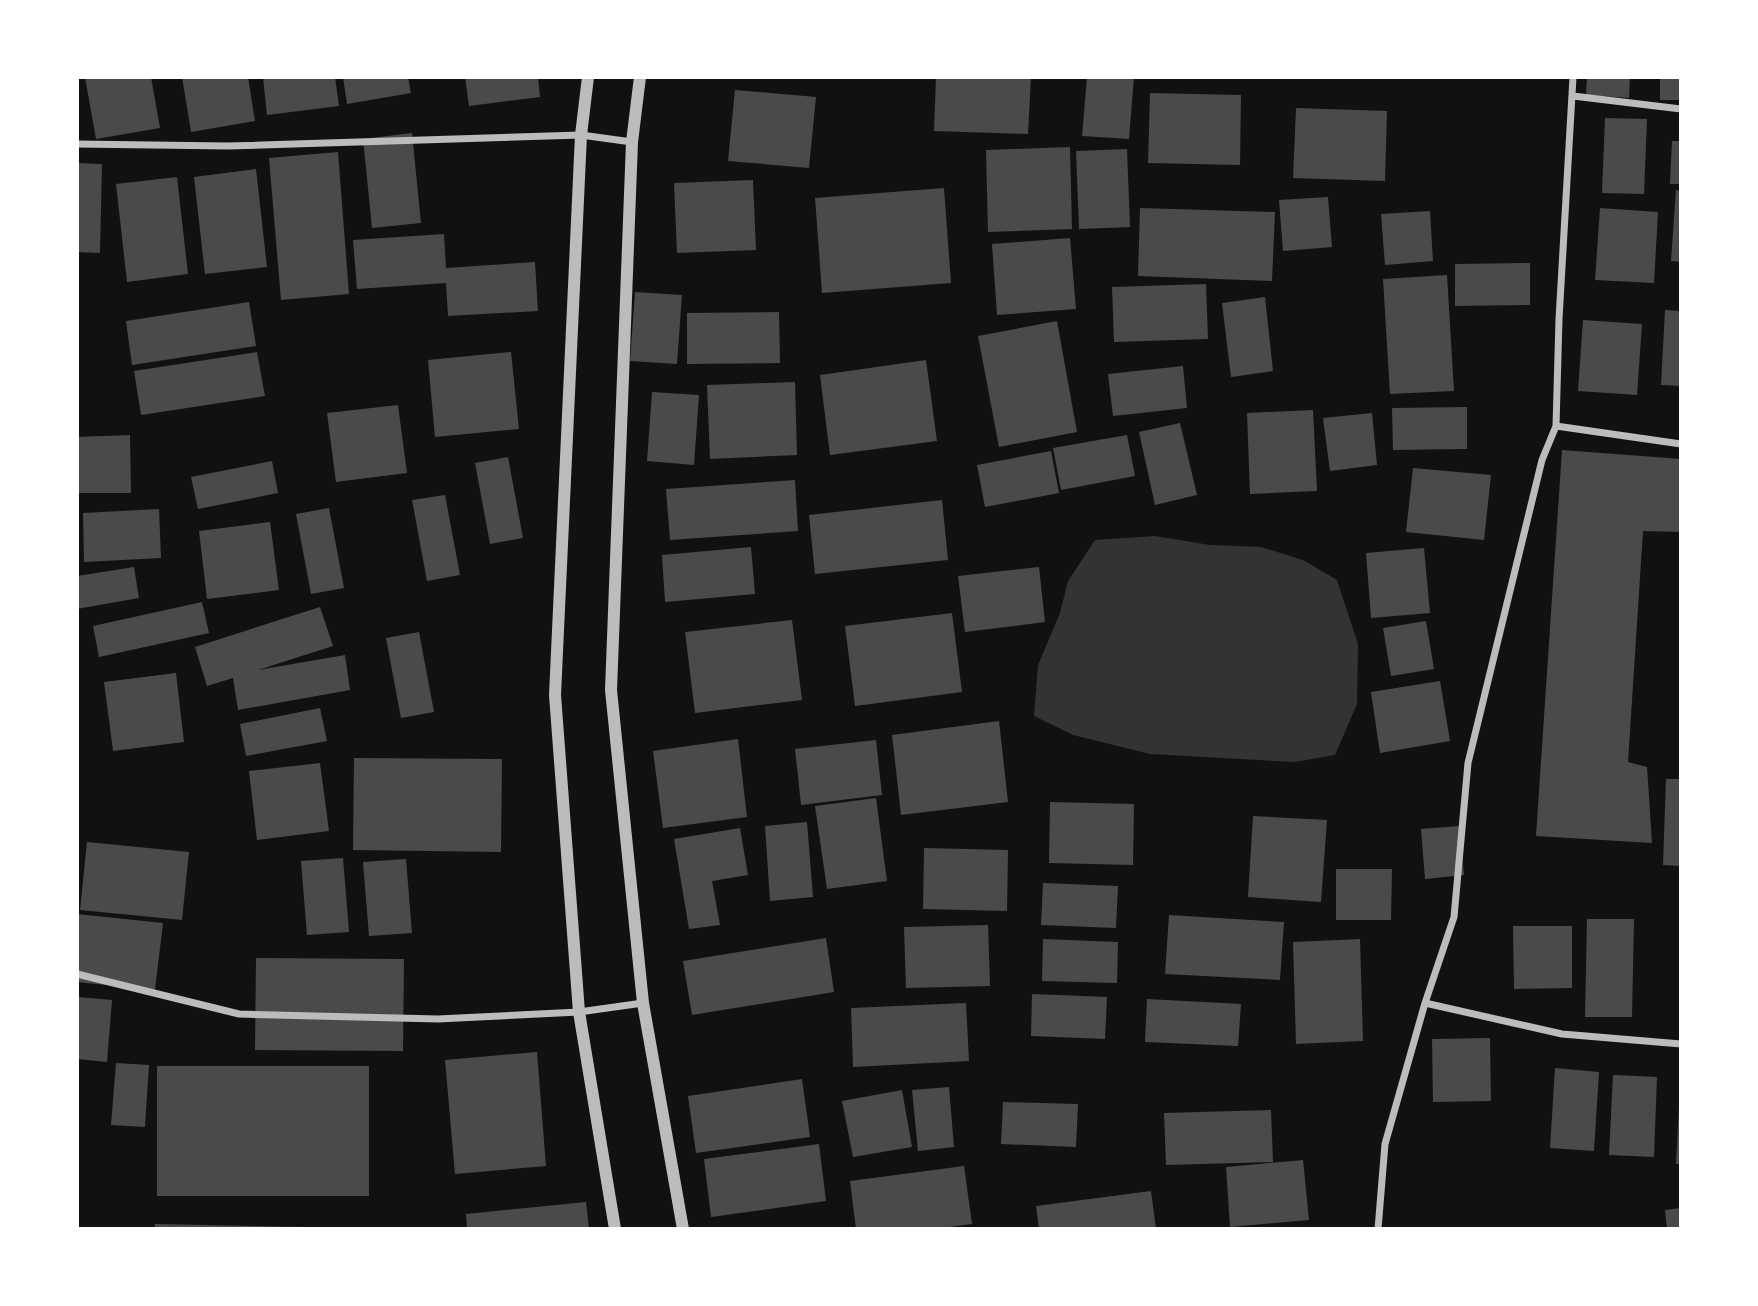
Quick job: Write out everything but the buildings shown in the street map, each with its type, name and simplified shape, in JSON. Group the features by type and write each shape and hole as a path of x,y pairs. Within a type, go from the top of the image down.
{"street":[{"path":"588,77 581,135 555,695 579,1012 615,1229"},
{"path":"640,77 632,142 611,690 643,1003 682,1229"},
{"path":"1378,1229 1385,1143 1425,1003 1454,917 1468,763 1542,460 1556,426 1559,319 1573,77"},
{"path":"1573,96 1681,109"},
{"path":"77,144 229,146 581,135 632,142"},
{"path":"1556,426 1681,444"},
{"path":"77,974 239,1014 438,1019 579,1012 643,1003"},
{"path":"1425,1003 1562,1034 1681,1044"}],"shaded area":[{"path":"1155,536 1210,545 1261,547 1303,560 1337,580 1358,644 1357,704 1335,755 1294,762 1150,754 1073,735 1034,716 1038,665 1060,613 1068,581 1095,540"}]}
